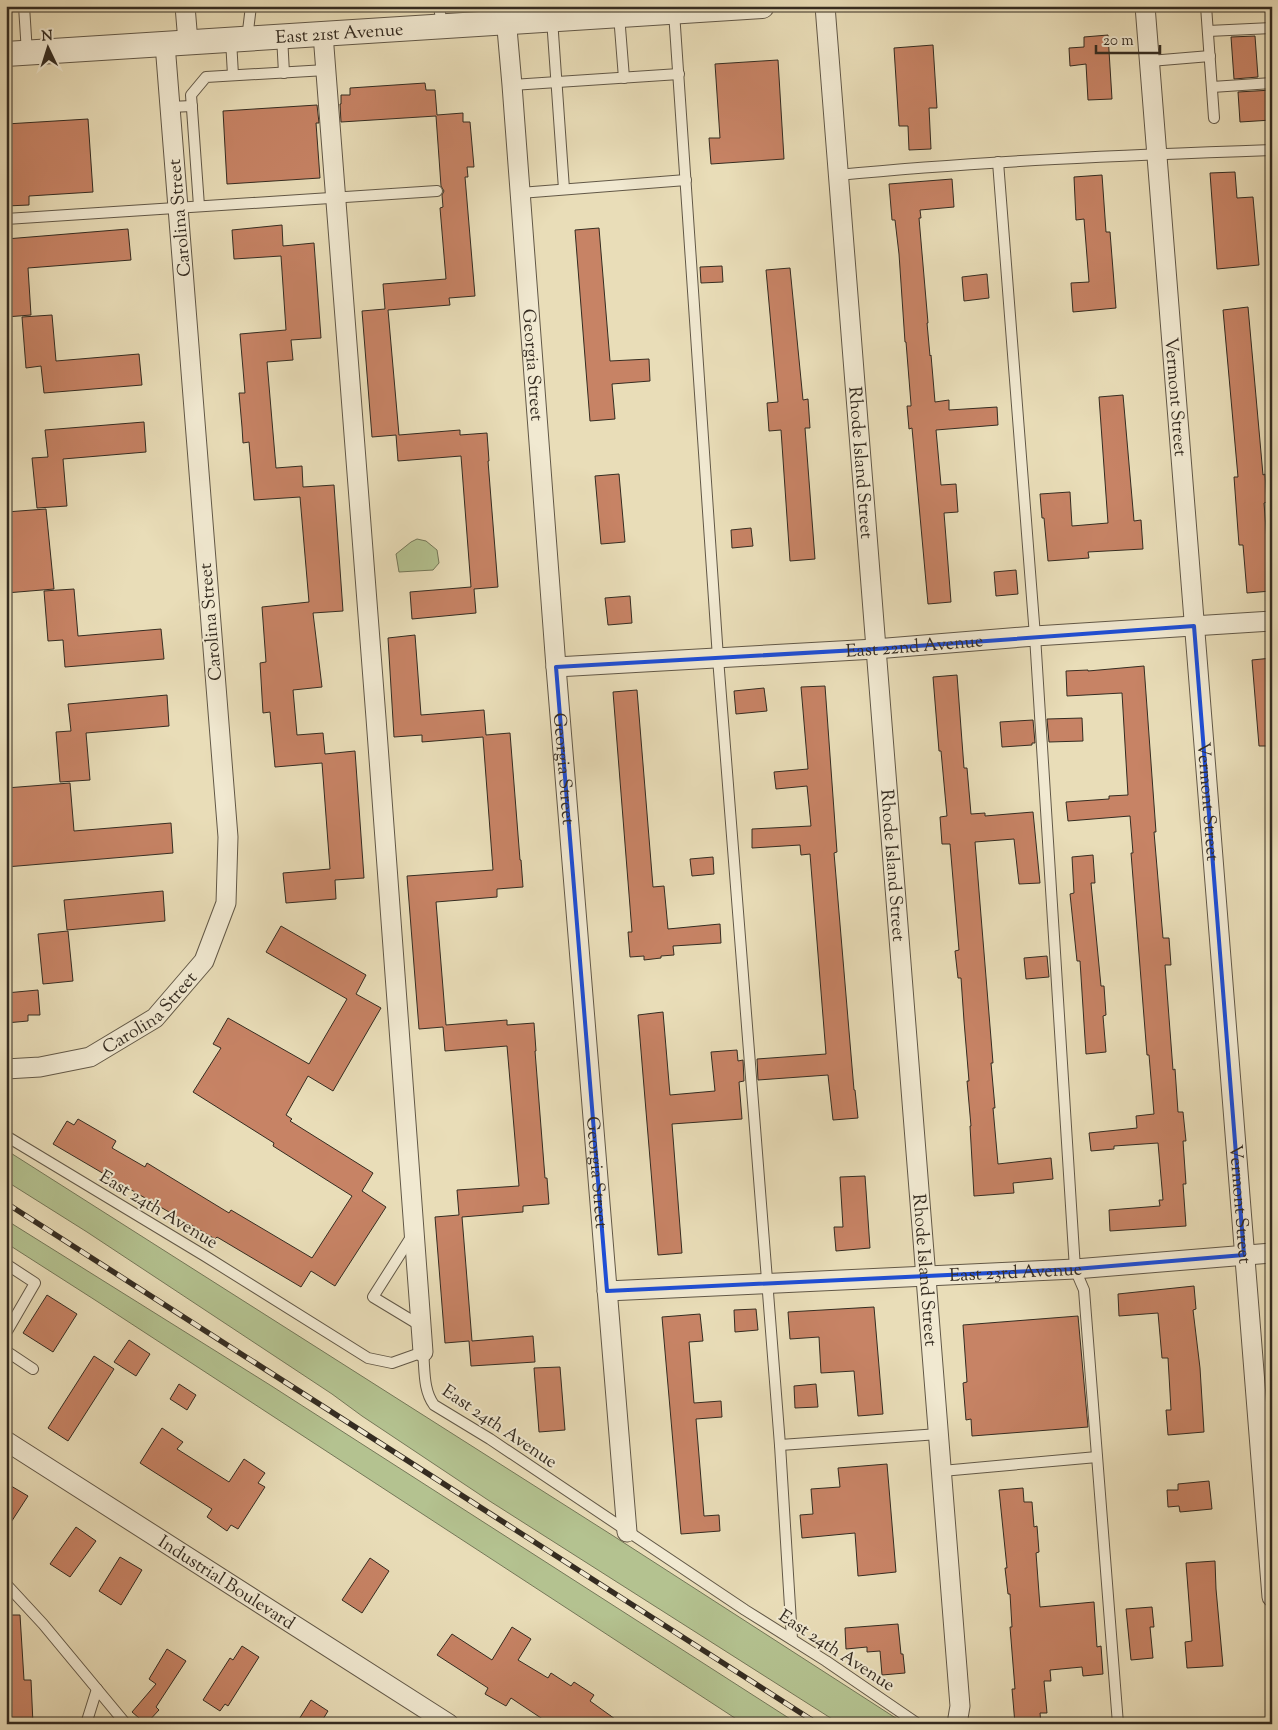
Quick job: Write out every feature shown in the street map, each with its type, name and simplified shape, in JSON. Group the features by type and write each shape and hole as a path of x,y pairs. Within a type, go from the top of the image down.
{"street":[{"name":"Carolina Street","path":"6,1069 40,1068 90,1057 154,1018 204,961 226,902 228,837 178,208 185,156 170,107 176,43 185,6"},
{"name":"East 21st Avenue","path":"17,53 323,34 440,16 506,14 552,19 668,10 762,6"},
{"name":"Rhode Island Street","path":"824,6 942,1471 960,1706 956,1724"},
{"name":"Vermont Street","path":"1145,6 1272,1597"},
{"name":"Georgia Street","path":"506,14 556,667 628,1532"},
{"path":"323,34 423,1352"},
{"name":"East 22nd Avenue","path":"556,667 875,649 1272,620"},
{"name":"East 23rd Avenue","path":"607,1291 1075,1269 1272,1253"},
{"name":"Industrial Boulevard","path":"6,1441 449,1724"}],"lane":[{"path":"17,53 24,6"},
{"path":"233,75 239,39 251,6"},
{"path":"1206,6 1214,118"},
{"path":"668,10 679,74 718,658 780,1445 792,1640"},
{"path":"619,15 624,78"},
{"path":"552,19 564,189"},
{"path":"1208,31 1272,28"},
{"path":"282,36 284,72"},
{"path":"1150,61 1210,56"},
{"path":"199,206 185,156 192,106 191,95 206,77 326,70"},
{"path":"512,85 679,74"},
{"path":"1212,86 1272,83"},
{"path":"170,107 192,106"},
{"path":"838,175 998,162 1157,153 1272,150"},
{"path":"998,162 1035,636 1075,1269 1084,1290 1118,1724"},
{"path":"520,193 686,180"},
{"path":"6,220 438,191"},
{"name":"East 24th Avenue","path":"6,1136 205,1256 368,1358 392,1363 423,1352 426,1386 429,1398 434,1405 490,1439 918,1724"},
{"path":"413,1234 373,1297 421,1326"},
{"path":"6,1264 35,1283 6,1333"},
{"path":"6,1352 33,1369"},
{"path":"780,1445 939,1434"},
{"path":"942,1471 1097,1457"},
{"path":"6,1584 126,1724"},
{"path":"86,1724 97,1689"}],"highlighted area":[{"path":"1194,626 1244,1255 1075,1269 607,1291 556,667 875,649"}],"green space":[{"path":"417,539 426,541 437,550 439,563 433,570 399,572 396,554"},
{"path":"6,1150 615,1537 905,1724 840,1724 488,1500 332,1394 87,1232 6,1181"},
{"path":"6,1220 270,1385 798,1724 744,1724 6,1243"}],"building":[{"path":"1108,35 1112,99 1088,100 1086,64 1070,66 1069,48 1084,47 1084,37"},
{"path":"1255,36 1258,77 1234,79 1231,37"},
{"path":"933,45 937,108 929,108 931,149 909,150 908,126 899,126 894,48"},
{"path":"778,60 784,159 711,164 709,138 720,138 715,64"},
{"path":"425,83 426,90 435,90 437,115 463,113 463,122 470,122 474,167 467,167 468,177 465,177 475,296 449,298 450,305 388,310 399,435 460,430 460,435 487,433 498,587 474,589 476,613 412,619 410,592 471,587 461,456 398,461 396,435 372,437 362,311 385,309 383,284 446,279 440,208 443,207 442,195 444,191 441,186 436,116 341,122 340,104 341,95 350,95 350,88"},
{"path":"1272,90 1272,120 1240,122 1238,92"},
{"path":"317,105 319,123 316,123 320,178 227,184 223,111"},
{"path":"88,119 93,192 29,196 29,205 6,206 6,124"},
{"path":"1235,172 1237,198 1253,197 1259,265 1217,269 1210,173"},
{"path":"1102,175 1106,232 1110,232 1116,308 1073,312 1071,283 1089,282 1084,219 1076,220 1074,177"},
{"path":"952,179 954,207 920,210 921,218 919,218 935,402 949,400 949,410 997,407 998,425 936,430 941,485 956,484 958,512 944,513 951,602 928,604 912,428 909,429 907,406 911,406 911,404 899,254 895,220 892,220 889,184"},
{"path":"282,225 283,246 314,243 321,338 291,340 293,360 267,362 276,468 302,466 303,487 334,485 343,611 313,613 322,687 293,690 297,735 323,733 325,754 355,751 364,878 335,880 336,899 286,903 283,873 330,869 322,763 275,767 270,712 263,713 260,663 266,662 262,607 309,602 300,497 254,500 249,442 243,443 239,393 245,393 240,334 286,330 281,256 234,259 232,230"},
{"path":"599,228 610,361 649,359 650,381 612,384 615,419 590,421 575,230"},
{"path":"128,229 131,260 28,268 31,315 6,317 6,239"},
{"path":"722,266 723,282 701,283 700,267"},
{"path":"790,268 803,400 808,399 810,428 805,428 815,559 790,561 781,430 769,431 767,403 778,402 766,270"},
{"path":"987,274 989,298 964,301 962,277"},
{"path":"1248,307 1263,475 1265,474 1267,502 1264,503 1271,591 1247,593 1243,545 1239,545 1234,477 1238,477 1223,310"},
{"path":"52,315 56,361 139,354 142,385 44,393 41,366 26,368 22,317"},
{"path":"1123,395 1134,521 1141,520 1143,549 1088,552 1089,558 1048,561 1040,494 1070,492 1072,526 1108,523 1099,397"},
{"path":"144,422 146,452 63,459 67,506 37,508 32,458 48,457 45,430"},
{"path":"619,474 625,542 601,544 595,476"},
{"path":"46,509 54,589 6,593 6,512"},
{"path":"751,528 753,546 732,548 731,530"},
{"path":"1016,570 1018,594 996,596 994,572"},
{"path":"74,589 78,636 161,629 164,659 65,667 63,640 48,641 44,591"},
{"path":"630,596 632,623 608,625 605,598"},
{"path":"415,635 421,715 484,710 486,735 510,733 523,887 497,889 497,897 436,902 446,1025 507,1020 507,1025 534,1023 545,1178 547,1178 549,1204 523,1206 523,1212 462,1217 472,1341 533,1336 535,1362 471,1366 469,1341 445,1343 435,1217 459,1215 457,1190 519,1186 507,1046 445,1051 443,1027 419,1029 407,876 493,870 483,737 422,742 422,735 394,737 388,638"},
{"path":"1272,658 1272,746 1259,746 1252,660"},
{"path":"1144,666 1156,832 1154,832 1163,938 1169,938 1171,965 1165,965 1173,1070 1175,1069 1178,1112 1183,1112 1186,1141 1183,1141 1186,1184 1183,1184 1186,1226 1110,1231 1109,1210 1160,1206 1159,1200 1163,1200 1158,1143 1114,1146 1114,1149 1091,1151 1089,1133 1137,1128 1136,1116 1154,1114 1149,1055 1147,1055 1131,853 1133,853 1130,816 1068,821 1066,802 1109,799 1109,796 1128,795 1122,693 1067,696 1066,671"},
{"path":"957,675 964,768 967,768 971,814 985,813 985,816 1033,812 1040,883 1019,884 1014,839 975,842 993,1063 991,1063 995,1108 993,1108 998,1164 1051,1158 1053,1179 1013,1183 1014,1193 974,1196 967,1081 969,1081 961,978 958,978 955,951 959,950 950,844 942,844 940,817 947,816 933,677"},
{"path":"825,686 837,852 834,853 858,1118 833,1120 828,1075 758,1080 757,1059 826,1054 810,854 801,855 800,845 752,848 752,829 811,826 807,786 776,789 774,772 808,769 801,687"},
{"path":"764,688 767,711 736,714 734,691"},
{"path":"637,690 653,887 664,886 668,929 720,924 721,943 673,946 674,955 644,960 644,956 630,957 628,932 632,932 613,692"},
{"path":"167,695 169,726 86,733 90,780 60,782 56,732 71,731 68,704"},
{"path":"1082,718 1083,741 1049,742 1047,719"},
{"path":"1033,720 1035,743 1032,743 1032,745 1002,747 1000,722"},
{"path":"70,783 74,831 171,823 173,853 6,867 6,788"},
{"path":"1093,855 1095,883 1091,883 1101,986 1104,986 1106,1015 1103,1016 1106,1052 1086,1054 1080,961 1077,961 1070,894 1074,893 1072,857"},
{"path":"713,857 714,874 692,876 690,859"},
{"path":"163,891 165,921 67,930 64,900"},
{"path":"281,926 366,975 356,994 381,1008 333,1091 308,1076 286,1115 292,1119 290,1121 373,1173 362,1191 386,1207 335,1286 311,1271 301,1287 53,1144 67,1121 74,1125 78,1119 116,1141 112,1148 145,1167 147,1163 229,1213 231,1210 312,1258 352,1196 273,1146 274,1143 193,1092 221,1048 213,1044 228,1018 309,1064 347,999 266,952"},
{"path":"68,931 73,981 43,984 38,934"},
{"path":"1047,956 1049,977 1026,979 1024,958"},
{"path":"38,990 40,1015 28,1015 28,1021 6,1023 6,993"},
{"path":"663,1012 670,1095 715,1091 711,1052 737,1050 738,1061 743,1060 744,1081 739,1082 742,1119 672,1124 682,1253 658,1255 638,1015"},
{"path":"865,1176 870,1248 836,1251 834,1227 843,1227 840,1177"},
{"path":"1194,1286 1196,1309 1193,1310 1200,1368 1204,1432 1168,1435 1166,1410 1171,1410 1168,1358 1162,1358 1158,1313 1119,1316 1118,1294"},
{"path":"47,1295 77,1314 53,1352 23,1333"},
{"path":"874,1307 883,1414 858,1416 854,1371 821,1373 819,1337 790,1339 788,1312"},
{"path":"756,1309 758,1330 735,1332 734,1310"},
{"path":"700,1314 703,1341 689,1342 694,1403 721,1401 722,1417 696,1419 704,1516 719,1515 720,1531 681,1534 662,1317"},
{"path":"1078,1316 1088,1427 972,1436 971,1419 966,1420 963,1383 967,1382 963,1325"},
{"path":"129,1340 150,1354 136,1376 114,1362"},
{"path":"94,1356 114,1369 68,1441 48,1428"},
{"path":"560,1367 565,1430 539,1432 534,1368"},
{"path":"179,1384 196,1395 187,1410 170,1399"},
{"path":"816,1384 818,1407 795,1408 794,1386"},
{"path":"162,1428 183,1442 177,1449 229,1482 244,1459 265,1473 258,1483 265,1487 238,1529 231,1525 227,1531 207,1517 212,1509 140,1463"},
{"path":"887,1464 896,1572 858,1576 855,1533 802,1538 800,1515 813,1514 811,1489 840,1487 838,1468"},
{"path":"1209,1481 1212,1509 1180,1512 1179,1506 1168,1507 1167,1490 1178,1490 1178,1484"},
{"path":"6,1483 28,1496 6,1530"},
{"path":"1023,1488 1024,1502 1032,1502 1034,1527 1037,1526 1039,1552 1036,1553 1040,1607 1094,1602 1097,1647 1101,1646 1103,1674 1083,1676 1082,1667 1050,1670 1051,1681 1044,1681 1047,1713 1040,1713 1041,1724 1015,1724 1012,1689 1015,1689 1010,1627 1012,1627 1010,1594 1008,1594 1005,1568 1007,1568 999,1490"},
{"path":"76,1527 96,1541 70,1577 50,1564"},
{"path":"120,1557 142,1570 121,1605 99,1591"},
{"path":"370,1558 389,1571 362,1613 342,1600"},
{"path":"1215,1561 1223,1666 1187,1668 1185,1642 1192,1641 1186,1563"},
{"path":"1152,1607 1154,1627 1150,1627 1153,1658 1131,1660 1126,1609"},
{"path":"6,1615 20,1615 24,1680 31,1680 33,1724 6,1724"},
{"path":"898,1624 905,1673 882,1675 880,1651 867,1652 867,1647 846,1649 845,1628"},
{"path":"512,1627 531,1639 518,1660 548,1678 551,1673 571,1686 574,1682 594,1695 590,1701 622,1724 550,1724 511,1698 506,1706 485,1694 488,1688 437,1655 452,1634 492,1660"},
{"path":"242,1646 259,1657 228,1706 225,1704 220,1711 203,1700 230,1658 233,1660"},
{"path":"167,1649 186,1661 156,1707 159,1710 146,1724 132,1712 156,1684 149,1679"},
{"path":"311,1700 328,1711 320,1724 296,1724"}],"railway":[{"path":"6,1203 818,1724"}]}
